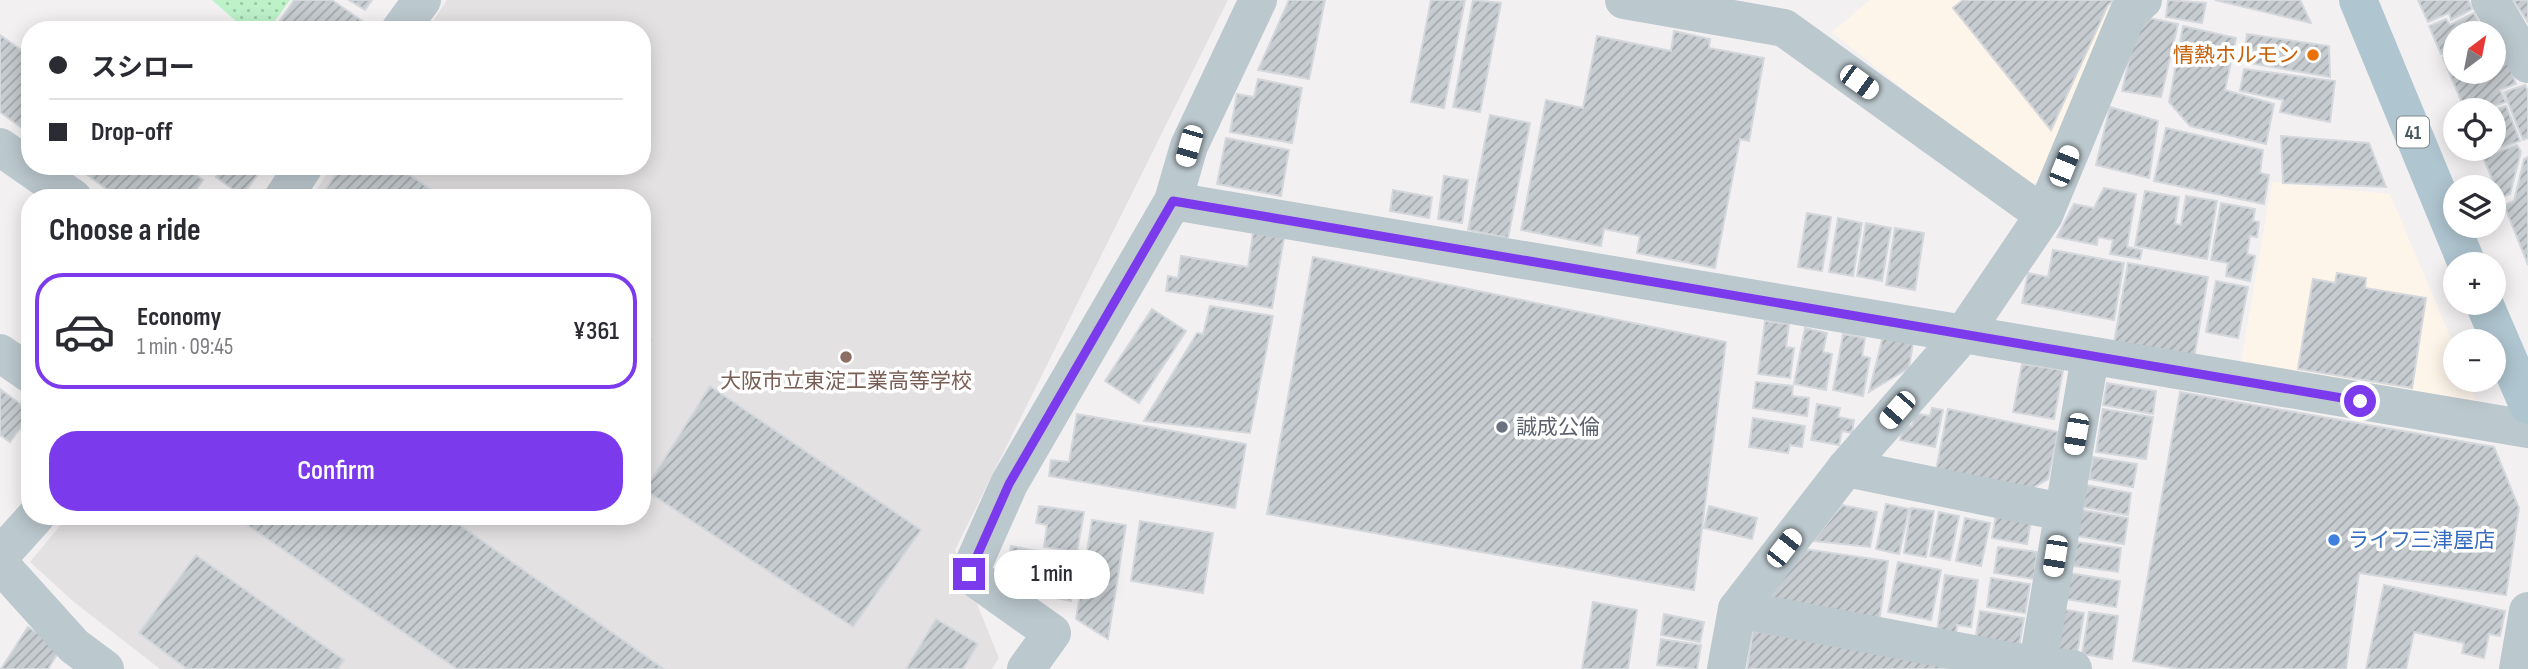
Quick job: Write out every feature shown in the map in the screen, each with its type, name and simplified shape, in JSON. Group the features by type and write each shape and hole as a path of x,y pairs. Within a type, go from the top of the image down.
{"main road":[{"name":"41","path":"2358,0 2462,252"},
{"path":"2489,315 2528,405"}],"street":[{"path":"407,21 422,0"},
{"path":"1027,669 1052,633 969,574 1009,484 1173,201 1189,146 1258,0"},
{"path":"1624,0 1784,28 2044,215"},
{"path":"1726,669 1737,609 1846,468 1964,332 2044,215 2128,13 2143,0"},
{"path":"2490,0 2528,64"},
{"path":"0,147 21,162"},
{"path":"40,175 60,189"},
{"path":"1173,201 2528,429"},
{"path":"0,353 21,368"},
{"path":"1737,609 1996,659 2055,666 2062,512 2090,357"},
{"path":"1846,468 2062,512"},
{"path":"0,556 28,525"},
{"path":"0,564 74,646 105,669"},
{"path":"2518,669 2528,611"}],"shaded area":[{"name":"大阪市立東淀工業高等学校","path":"447,0 1228,0 955,550 999,658 992,669 160,669 74,602 30,562 61,525 651,525 651,189 317,189 326,175 651,175 651,21 433,21"},
{"path":"1870,0 2126,0 2044,179 2025,187 1832,32"},
{"path":"2272,182 2390,194 2447,329 2443,329 2443,392 2473,392 2477,404 2240,368"}],"green space":[{"path":"212,0 290,0 275,21 236,21"}],"building":[{"path":"294,0 332,0 362,21 280,21"},
{"path":"349,0 372,0 365,10"},
{"path":"1289,0 1325,0 1309,79 1258,70"},
{"path":"1431,0 1465,0 1444,108 1411,102"},
{"path":"1473,0 1501,3 1480,112 1453,107"},
{"path":"1963,0 2114,0 2108,5 2051,130 1953,8"},
{"path":"2168,0 2206,3 2202,23 2166,17"},
{"path":"2215,0 2300,0 2311,23"},
{"path":"2418,0 2468,0 2472,9 2451,20 2449,13 2428,22"},
{"path":"2513,0 2528,0 2528,22"},
{"path":"2474,13 2478,21 2458,21"},
{"path":"2139,16 2178,24 2161,97 2122,91"},
{"path":"2446,19 2447,21 2443,21 2441,54 2429,26"},
{"path":"2183,26 2236,38 2225,90 2274,104 2266,144 2190,126 2169,102"},
{"path":"1674,31 1710,39 1709,48 1764,58 1749,141 1740,139 1715,268 1637,253 1640,236 1604,229 1601,246 1521,230 1546,100 1583,108 1597,36 1671,51"},
{"path":"2247,34 2329,46 2330,77 2243,62"},
{"path":"0,35 21,50 21,127 0,112"},
{"path":"2508,62 2516,84 2500,90 2504,98 2460,98 2454,84 2506,84"},
{"path":"2244,69 2335,81 2330,122 2280,112 2283,100 2240,91"},
{"path":"1258,79 1302,88 1292,143 1230,132 1237,94 1254,97"},
{"path":"2525,85 2528,91 2528,138 2523,140 2504,92"},
{"path":"2506,106 2520,141 2506,146"},
{"path":"2110,107 2158,121 2149,178 2096,165"},
{"path":"1490,115 1530,123 1508,238 1468,230"},
{"path":"2166,128 2263,150 2260,173 2269,175 2264,204 2154,181"},
{"path":"2281,136 2369,143 2386,187 2283,183"},
{"path":"1226,138 1289,150 1281,196 1217,184"},
{"path":"2517,145 2521,152 2510,194 2506,196 2506,175 2490,175 2485,161 2506,161 2506,149"},
{"path":"2528,157 2528,265 2506,210 2506,204 2514,201 2524,159"},
{"path":"87,175 196,175 203,180 196,189 107,189"},
{"path":"257,175 247,189 232,189 216,177"},
{"path":"335,175 410,175 430,189 326,189"},
{"path":"1444,176 1468,180 1462,223 1438,219"},
{"path":"2104,188 2136,194 2127,247 2142,250 2140,259 2110,254 2113,240 2098,237 2097,245 2057,237 2074,204 2094,208"},
{"path":"1393,190 1432,197 1429,218 1390,211"},
{"path":"2145,191 2179,197 2175,224 2181,225 2186,196 2217,201 2207,259 2135,246"},
{"path":"2221,203 2255,209 2253,221 2259,222 2257,237 2250,236 2247,254 2255,256 2250,281 2226,276 2228,263 2211,260"},
{"path":"1807,213 1831,217 1822,271 1798,267"},
{"path":"1838,218 1862,223 1853,276 1829,272"},
{"path":"1866,223 1891,228 1882,281 1857,276"},
{"path":"1895,228 1924,233 1915,290 1886,285"},
{"path":"1253,233 1284,238 1272,308 1166,291 1168,276 1178,278 1181,256 1248,267"},
{"path":"2053,250 2124,263 2114,320 2022,303 2028,273 2048,277"},
{"name":"誠成公倫","path":"1313,257 1726,342 1694,590 1267,514"},
{"path":"2128,263 2208,277 2194,358 2114,343"},
{"path":"2337,273 2366,278 2365,288 2426,298 2412,388 2298,369 2313,279 2335,283"},
{"path":"2216,281 2248,287 2238,338 2206,332"},
{"path":"1210,306 1273,316 1250,433 1144,421 1197,333 1203,334"},
{"path":"1152,309 1186,331 1139,403 1105,381"},
{"path":"1765,321 1789,324 1786,347 1794,348 1790,378 1758,374"},
{"path":"1805,328 1827,333 1823,352 1832,354 1826,390 1794,384"},
{"path":"1843,334 1865,338 1862,356 1870,358 1863,396 1833,390"},
{"path":"1883,336 1913,343 1909,368 1869,392"},
{"path":"2022,364 2063,370 2054,419 2013,412"},
{"path":"1756,382 1793,386 1792,396 1809,398 1807,416 1753,408"},
{"path":"2107,383 2156,391 2153,414 2103,405"},
{"path":"710,386 921,530 853,627 651,494 651,480"},
{"path":"0,389 21,404 21,427 10,442 0,435"},
{"name":"ライフ三津屋店","path":"2180,392 2494,447 2519,508 2506,595 2359,573 2346,669 2181,669 2133,661"},
{"path":"1817,404 1840,408 1838,417 1854,420 1852,433 1842,431 1839,445 1811,440"},
{"path":"1932,408 1943,410 1935,447 1900,440 1904,424 1912,426 1914,413 1930,416"},
{"path":"1948,409 2058,432 2048,479 2029,490 1936,470"},
{"path":"2103,409 2153,417 2146,459 2096,452"},
{"path":"1077,414 1246,444 1235,508 1049,476 1051,460 1069,462"},
{"path":"1753,418 1805,426 1802,447 1790,445 1788,453 1749,447"},
{"path":"2093,457 2137,464 2133,487 2089,479"},
{"path":"2086,485 2131,493 2128,515 2083,507"},
{"path":"1886,504 1909,509 1899,554 1876,549"},
{"path":"1842,505 1877,512 1870,547 1813,541"},
{"path":"1039,506 1084,512 1077,552 1044,547 1047,525 1036,523"},
{"path":"1709,506 1757,518 1752,539 1704,528"},
{"path":"1911,508 1934,511 1926,557 1904,553"},
{"path":"2082,510 2128,518 2124,544 2077,536"},
{"path":"1939,512 1959,516 1950,560 1930,556"},
{"path":"1996,515 2031,521 2027,544 1992,538"},
{"path":"1965,518 1990,523 1981,566 1956,561"},
{"path":"1092,520 1126,525 1108,639 1076,619"},
{"path":"1140,521 1213,533 1203,593 1131,581"},
{"path":"247,525 460,525 664,669 457,669"},
{"path":"2077,542 2121,548 2118,572 2073,566"},
{"path":"1011,546 1078,558 1071,601 1052,597 1053,589 1026,584 1006,573"},
{"path":"1998,547 2037,552 2034,579 1994,573"},
{"path":"1804,549 1888,561 1879,622 1772,606 1770,588"},
{"path":"196,555 344,660 338,669 187,669 139,633"},
{"path":"1898,562 1941,570 1931,620 1888,612"},
{"path":"2069,573 2120,581 2116,607 2065,599"},
{"path":"1945,575 1978,580 1971,627 1957,625 1956,634 1937,632"},
{"path":"1991,578 2030,584 2025,613 1987,607"},
{"path":"2384,585 2505,611 2500,636 2489,634 2484,658 2462,653 2464,643 2414,632 2406,669 2366,669"},
{"path":"1593,602 1637,610 1628,669 1582,669"},
{"path":"2062,609 2084,613 2077,654 2060,652 2056,646"},
{"path":"1980,611 2024,618 2019,647 1975,641"},
{"path":"2089,612 2118,616 2112,659 2082,654"},
{"path":"1664,614 1704,622 1700,642 1661,635"},
{"path":"936,619 978,644 963,669 906,669"},
{"path":"28,627 61,648 48,669 1,669"},
{"path":"1753,631 1991,669 1747,669"},
{"path":"1661,639 1701,645 1697,669 1657,665"}],"place":[{"name":"情熱ホルモン","path":"2313,55"},
{"name":"大阪市立東淀工業高等学校","path":"846,357"},
{"name":"誠成公倫","path":"1502,427"},
{"name":"ライフ三津屋店","path":"2334,540"}],"route":[{"path":"969,574 1009,484 1173,201 1964,332 2090,357 2360,401"}]}
